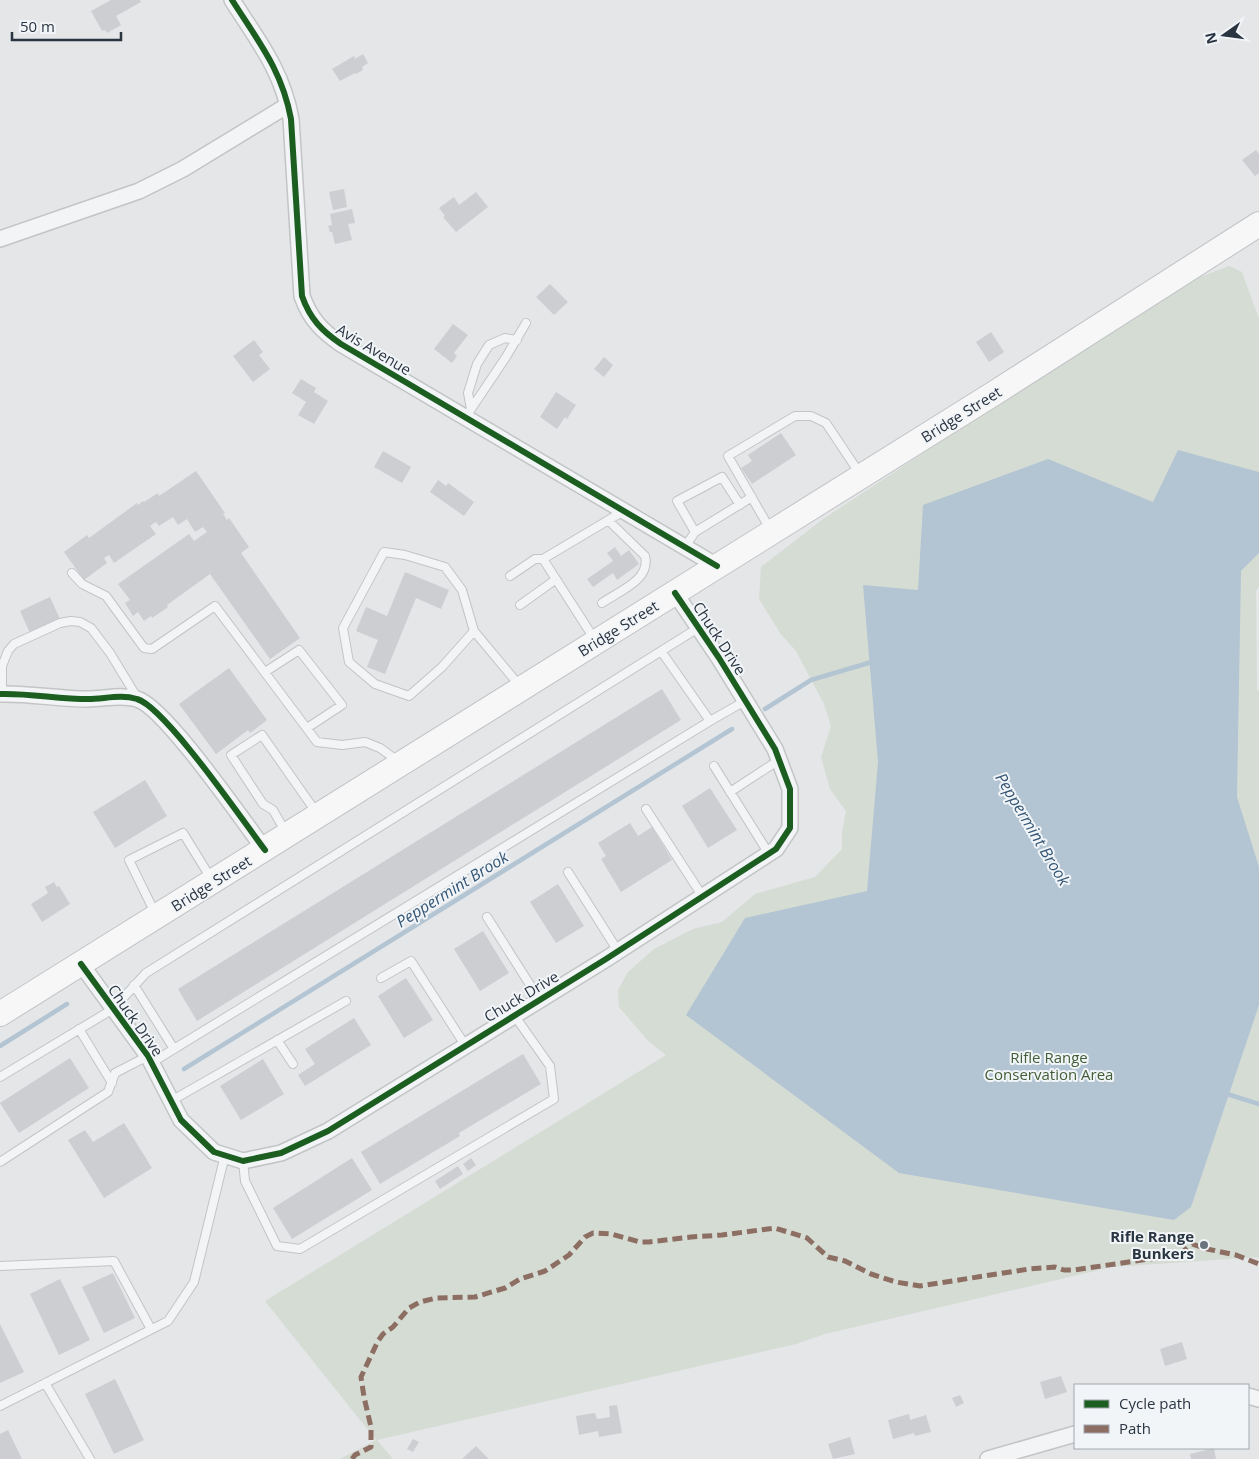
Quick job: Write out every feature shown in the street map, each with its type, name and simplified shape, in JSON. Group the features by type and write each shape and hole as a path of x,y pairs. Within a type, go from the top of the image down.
{"main road":[{"name":"Bridge Street","path":"0,1014 862,476 1147,297 1259,224"}],"street":[{"name":"Avis Avenue","path":"232,0 274,66 288,105 300,281 302,296 314,322 341,344 468,414 622,512 717,566"},
{"path":"0,239 139,191 183,170 288,105"},
{"name":"Chuck Drive","path":"81,964 150,1060 181,1120 214,1152 244,1160 280,1153 328,1131 618,951 776,849 790,828 790,789 775,749 675,593"},
{"path":"1,694 91,700 126,696 138,699 149,705 196,757 265,850"},
{"path":"988,1459 1074,1434"}],"lane":[{"path":"468,414 526,323"},
{"path":"468,414 468,393 477,364 489,345 505,338 516,340"},
{"path":"772,532 728,456 795,416 811,416 826,423 862,476"},
{"path":"695,532 677,502 722,476 740,505"},
{"path":"685,547 695,532 752,498"},
{"path":"510,576 535,559 543,559 622,512"},
{"path":"602,602 640,578 646,570 647,563 645,556 609,521"},
{"path":"474,631 442,667 409,696 375,684 349,662 343,628 384,552 405,555 445,567 462,590 474,631 522,688"},
{"path":"543,559 596,642"},
{"path":"72,573 82,584 106,596 144,648 152,649 215,606 317,742 342,745 365,742 380,748 402,764"},
{"path":"520,605 555,580"},
{"path":"1,694 2,666 8,651 14,644 60,623 71,621 80,622 91,628 115,660 138,699"},
{"path":"0,1077 113,1008 146,972 698,628"},
{"path":"265,672 299,650 342,705 307,728"},
{"path":"661,651 710,721"},
{"path":"0,1162 108,1092 115,1073 174,1049 710,721 746,701"},
{"path":"288,835 273,810 263,804 231,755 262,735 319,816"},
{"path":"730,792 779,760"},
{"path":"714,766 769,854"},
{"path":"646,809 703,897"},
{"path":"157,917 129,860 183,834 214,882"},
{"path":"568,872 618,951"},
{"path":"487,917 540,999"},
{"path":"381,978 411,961 465,1045"},
{"path":"134,985 174,1049"},
{"path":"171,1101 346,1001"},
{"path":"244,1160 245,1181 277,1246 300,1249 554,1099 550,1066 514,1015"},
{"path":"79,1029 112,1083"},
{"path":"277,1040 293,1064"},
{"path":"0,1406 168,1321 194,1282 225,1155"},
{"path":"0,1266 114,1260 151,1330"},
{"path":"45,1383 90,1459"}],"green space":[{"name":"Rifle Range Conservation Area","path":"1229,266 1242,272 1259,319 1259,586 1256,591 1257,691 1259,691 1259,1257 1112,1267 825,1334 796,1344 377,1440 393,1459 340,1459 376,1440 265,1301 666,1055 648,1041 619,1007 618,990 628,972 654,949 693,929 722,922 755,894 815,877 842,849 842,833 846,811 830,789 821,757 831,726 824,704 796,651 780,633 759,599 761,567 823,519 975,419 1200,277"}],"water":[{"path":"1178,450 1259,472 1259,553 1241,571 1237,797 1259,867 1259,1005 1191,1207 1174,1220 899,1173 686,1015 745,918 867,891 878,762 863,585 918,590 923,505 1048,459 1153,502"}],"building":[{"path":"111,0 140,0 141,2 116,16 121,25 107,33 105,30 102,31 91,11"},
{"path":"363,54 368,63 362,67 363,70 340,81 332,69 354,56 355,59"},
{"path":"1256,150 1259,154 1259,173 1255,176 1242,160"},
{"path":"344,189 347,207 333,210 329,192"},
{"path":"476,192 488,207 456,232 443,217 445,216 439,208 454,197 459,205"},
{"path":"352,209 355,223 348,224 352,240 335,244 332,232 330,232 328,226 332,225 330,214"},
{"path":"550,284 568,302 554,315 536,297"},
{"path":"453,324 468,335 454,353 457,356 452,363 434,349"},
{"path":"991,332 1004,352 989,362 976,342"},
{"path":"254,340 263,352 259,355 270,369 253,382 233,356"},
{"path":"604,357 613,365 604,377 594,369"},
{"path":"301,379 316,388 314,392 328,401 314,424 298,415 306,402 292,393"},
{"path":"556,392 576,405 567,419 565,417 557,429 540,417"},
{"path":"781,433 796,455 752,484 741,468 752,461 748,455"},
{"path":"383,451 411,467 402,483 374,467"},
{"path":"196,471 225,513 223,514 227,520 229,518 249,547 241,553 300,638 270,659 210,574 167,605 168,607 144,621 138,612 133,616 125,603 130,600 118,584 189,534 194,541 207,532 203,527 195,532 187,519 178,525 173,517 159,526 156,522 150,526 156,534 114,563 109,555 104,558 107,563 84,580 64,552 87,535 89,538 137,503 138,505 158,493 159,496"},
{"path":"438,480 446,486 448,483 474,502 464,516 430,492"},
{"path":"615,547 621,556 629,550 639,564 617,580 613,573 593,587 587,579 613,561 607,553"},
{"path":"405,572 449,590 441,609 416,598 385,674 367,667 378,640 356,631 366,607 387,616"},
{"path":"50,597 60,619 30,633 20,611"},
{"path":"229,668 267,720 250,733 248,730 216,754 179,704"},
{"path":"662,689 681,720 197,1021 178,989"},
{"path":"145,780 167,816 115,848 93,812"},
{"path":"710,788 737,830 708,848 682,806"},
{"path":"630,823 638,836 652,827 672,860 621,892 601,859 606,856 598,843"},
{"path":"54,882 57,887 59,886 70,904 42,922 31,904 48,893 45,887"},
{"path":"558,884 584,926 556,943 530,902"},
{"path":"483,931 509,973 480,991 454,949"},
{"path":"406,978 433,1020 404,1038 378,996"},
{"path":"354,1018 371,1045 305,1086 298,1075 315,1064 305,1049"},
{"path":"523,1054 541,1084 459,1133 460,1136 380,1184 361,1152"},
{"path":"70,1058 89,1088 19,1133 0,1103"},
{"path":"263,1059 284,1094 241,1120 220,1086"},
{"path":"124,1123 152,1168 104,1198 68,1140 85,1130 93,1142"},
{"path":"352,1158 372,1190 292,1239 273,1208"},
{"path":"471,1158 476,1165 468,1171 463,1164"},
{"path":"458,1166 463,1174 440,1189 435,1181"},
{"path":"113,1273 135,1318 104,1333 82,1287"},
{"path":"60,1279 90,1340 59,1355 30,1294"},
{"path":"0,1324 24,1372 0,1383"},
{"path":"1182,1342 1187,1359 1165,1366 1160,1349"},
{"path":"1061,1376 1067,1392 1045,1399 1040,1382"},
{"path":"115,1379 144,1440 114,1454 85,1394"},
{"path":"960,1395 964,1403 956,1407 952,1398"},
{"path":"617,1405 622,1433 599,1437 598,1431 579,1435 576,1416 595,1413 597,1419 610,1417 609,1406"},
{"path":"909,1414 910,1420 926,1415 931,1432 915,1436 914,1433 893,1439 888,1420"},
{"path":"8,1430 22,1459 0,1459 0,1434"},
{"path":"850,1437 855,1454 833,1459 828,1444"},
{"path":"413,1439 419,1442 413,1452 407,1449"},
{"path":"476,1446 489,1459 462,1459"},
{"path":"1214,1449 1216,1459 1191,1459 1190,1454"}],"waterway":[{"name":"Peppermint Brook","path":"765,709 811,680 875,661"},
{"name":"Peppermint Brook","path":"184,1069 732,729"},
{"name":"Peppermint Brook","path":"0,1046 67,1004"},
{"name":"Peppermint Brook","path":"1224,1093 1259,1104"}],"marked path":[{"path":"352,1459 355,1455 371,1447 371,1427 361,1377 378,1341 409,1308 420,1302 436,1298 475,1297 505,1288 520,1279 545,1271 569,1255 585,1237 593,1233 611,1234 640,1242 649,1242 775,1228 807,1238 828,1257 845,1261 871,1274 896,1282 920,1286 1029,1269 1055,1267 1064,1270 1074,1270 1170,1256 1180,1254 1192,1244 1236,1255 1259,1264"}],"cycle path":[{"path":"232,0 268,56 287,102 291,119 302,296 317,324 341,344 717,566"},
{"path":"81,964 148,1056 181,1120 214,1152 243,1161 281,1153 328,1131 606,959 776,849 790,828 790,789 775,749 719,658 675,593"},
{"path":"0,694 77,699 119,697 137,699 150,707 184,743 265,850"}],"place":[{"name":"Rifle Range Bunkers","path":"1204,1245"}]}
